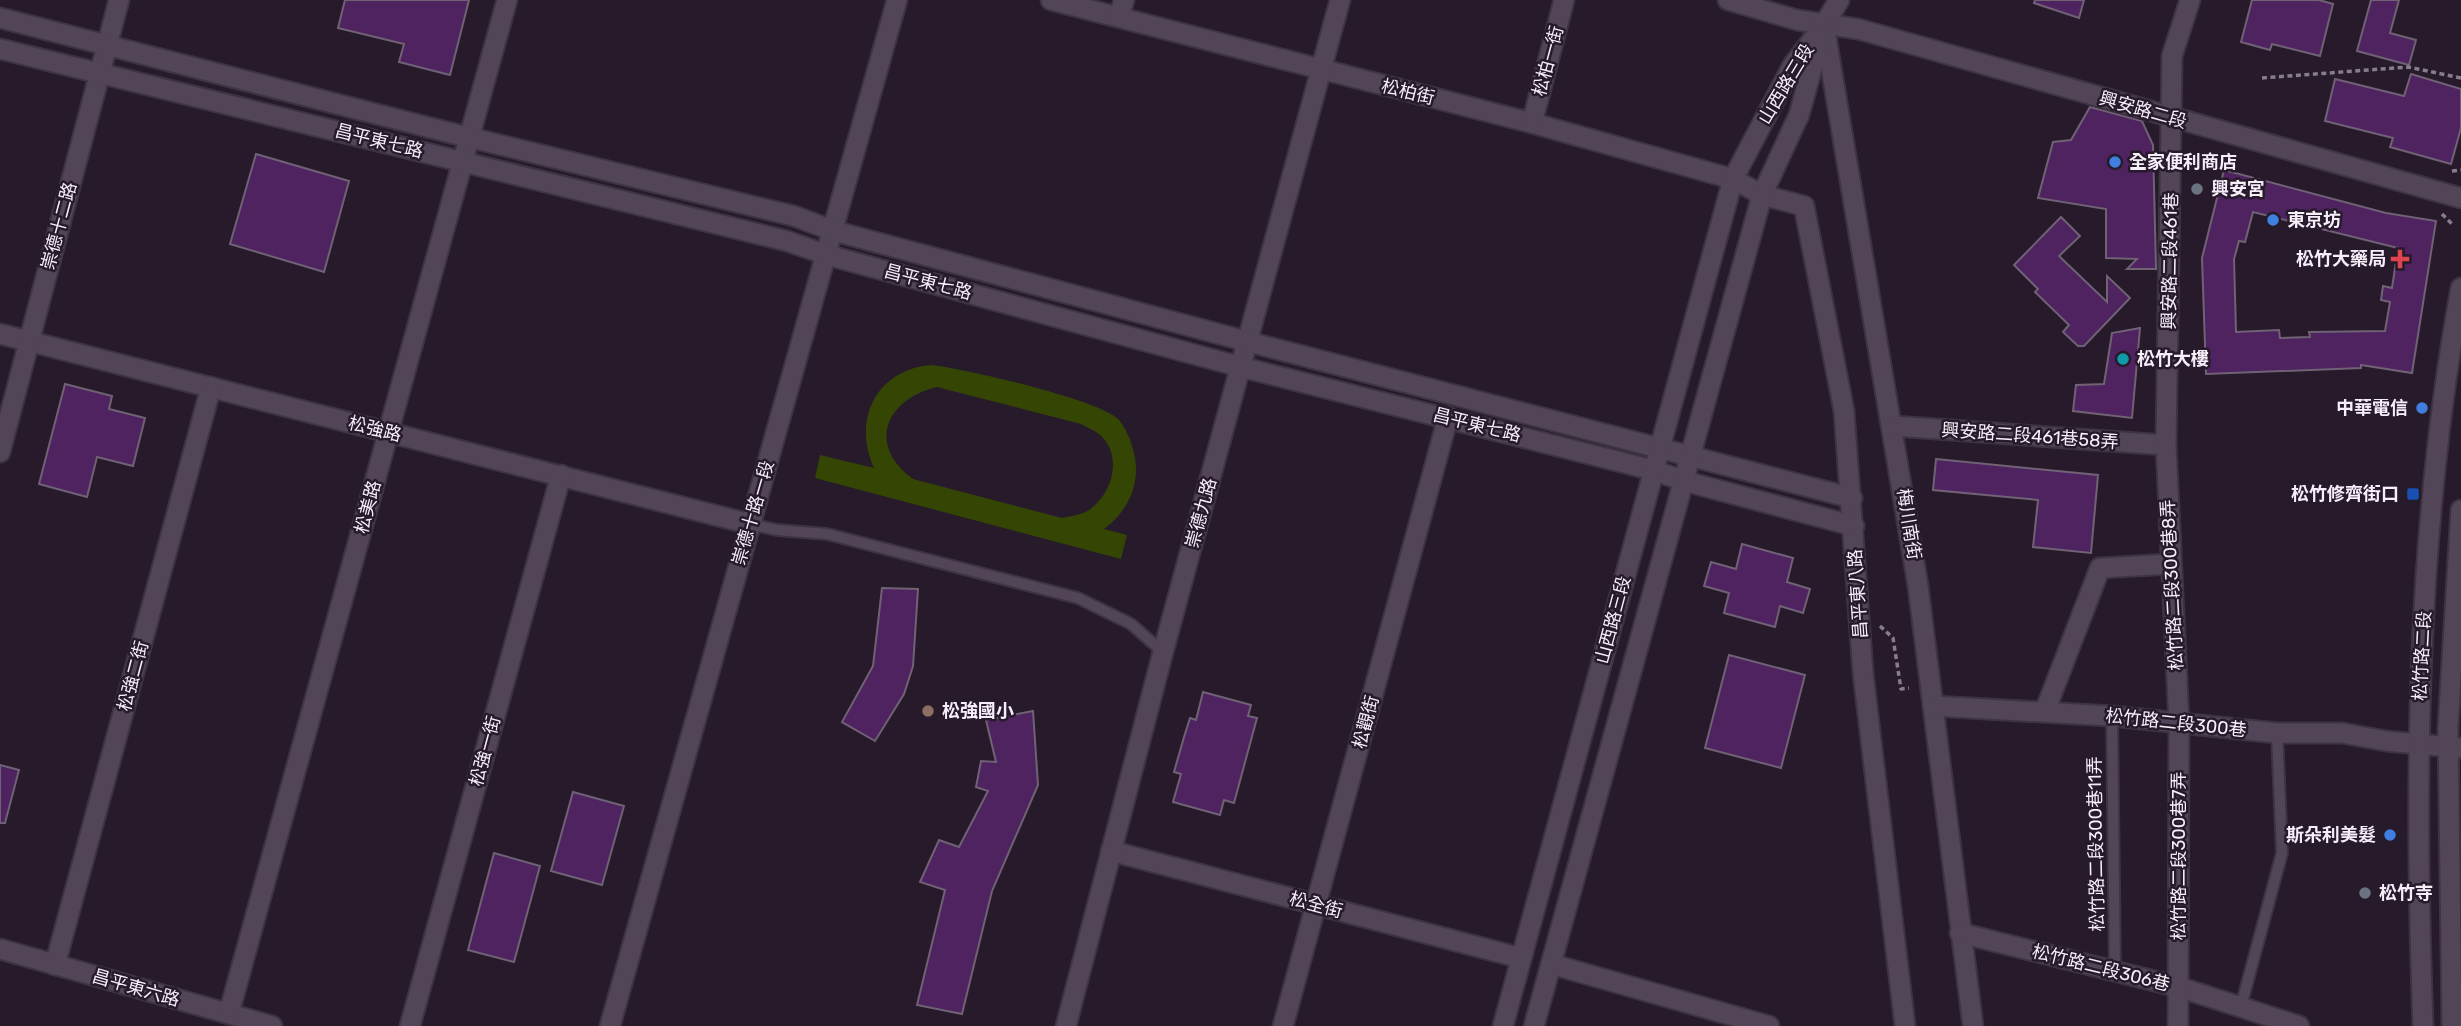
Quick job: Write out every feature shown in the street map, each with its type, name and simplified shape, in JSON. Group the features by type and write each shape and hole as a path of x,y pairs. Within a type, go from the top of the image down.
{"street":[{"name":"崇德十二路","path":"0,452 119,0"},
{"name":"松美路","path":"229,1013 507,0"},
{"name":"崇德十路一段","path":"610,1026 897,0"},
{"name":"松柏街","path":"1051,0 1122,9 1321,71 1532,122 1733,179 1762,195"},
{"name":"崇德九路","path":"1066,1026 1163,652 1340,0"},
{"name":"松柏一街","path":"1532,122 1564,0"},
{"path":"1728,0 1824,25 1839,0"},
{"name":"興安路二段461巷","path":"2166,445 2172,56 2190,0"},
{"name":"昌平東七路","path":"0,18 470,138 794,216 834,231 1249,342 1852,498"},
{"name":"興安路二段","path":"1824,25 1858,29 2461,198"},
{"name":"山西路三段","path":"1503,1026 1733,179 1793,65 1824,25"},
{"name":"山西路三段","path":"1534,1026 1762,195 1799,115 1824,25"},
{"name":"梅川南街","path":"1824,25 1918,586 1973,1026"},
{"name":"昌平東七路","path":"0,49 787,241 827,255 1241,367 1654,470 1684,481 1854,526"},
{"name":"昌平東八路","path":"1762,195 1804,206 1844,411 1863,673 1905,1026"},
{"name":"松竹路二段","path":"2423,1026 2419,744 2433,506 2452,336 2461,288"},
{"name":"松強路","path":"0,334 750,524"},
{"name":"松強二街","path":"55,965 211,387"},
{"name":"松觀街","path":"1283,1026 1448,417"},
{"name":"興安路二段461巷58弄","path":"1893,426 2166,445"},
{"name":"松竹路二段300巷8弄","path":"2166,445 2179,724"},
{"name":"松強一街","path":"410,1026 561,475"},
{"name":"松竹路二段","path":"2452,1026 2461,510"},
{"path":"2045,711 2100,568 2171,564"},
{"name":"松竹路二段300巷","path":"1933,706 2112,716 2277,733 2342,733 2455,748"},
{"name":"松竹路二段300巷7弄","path":"2178,1026 2179,724"},
{"name":"松全街","path":"1111,851 1521,958"},
{"name":"松竹路二段306巷","path":"1960,933 2179,988 2299,1026"},
{"name":"昌平東六路","path":"0,949 272,1026"},
{"path":"1551,964 1731,1021 1769,1026"}],"lane":[{"path":"750,524 777,530 827,534 1078,598 1131,624 1163,652"},
{"name":"松竹路二段300巷11弄","path":"2112,716 2115,972"},
{"path":"2241,1006 2282,853 2277,733"}],"path":[{"path":"2262,78 2408,67 2461,78"},
{"path":"2452,171 2461,170"},
{"path":"2442,214 2453,225"},
{"path":"1880,626 1893,638 1901,689 1909,688"}],"green space":[{"path":"932,365 972,372 1059,394 1105,411 1118,419 1131,443 1136,469 1134,487 1128,503 1104,529 1127,535 1121,559 815,478 820,455 874,468 868,450 868,415 883,387 896,376","holes":["937,387 1081,424 1099,434 1108,444 1112,454 1112,475 1104,495 1089,510 1062,518 913,479 898,466 886,438 888,425 895,412 919,393"]}],"building":[{"path":"345,0 469,0 450,75 399,62 404,44 338,28"},
{"path":"2035,0 2084,0 2079,18 2034,3"},
{"path":"2252,0 2319,0 2333,4 2320,56 2272,44 2270,50 2241,42"},
{"path":"2371,0 2399,0 2390,33 2416,40 2409,65 2357,51"},
{"path":"2411,74 2461,89 2461,128 2451,164 2390,147 2393,138 2325,121 2335,79 2404,96"},
{"path":"2090,107 2142,121 2153,145 2156,269 2127,269 2137,259 2106,258 2106,209 2038,198 2053,142 2071,140"},
{"path":"256,154 349,181 324,272 230,244"},
{"path":"2224,170 2386,213 2436,221 2412,373 2361,365 2361,368 2206,374 2202,258","holes":["2253,212 2398,248 2392,288 2383,286 2381,300 2390,302 2385,331 2309,332 2310,337 2280,338 2279,330 2236,332 2234,259 2239,241 2245,242"]},
{"path":"2061,217 2080,236 2059,256 2107,302 2107,276 2130,298 2084,346 2078,346 2063,332 2069,325 2035,292 2038,289 2014,265"},
{"name":"松竹大樓","path":"2140,328 2132,418 2073,411 2076,385 2104,384 2112,333"},
{"path":"65,384 112,396 109,409 145,418 133,466 97,457 87,497 39,484"},
{"path":"1936,459 2098,475 2091,553 2033,547 2038,500 1933,490"},
{"path":"1742,544 1793,558 1787,582 1810,589 1803,613 1780,606 1775,627 1724,613 1729,593 1704,586 1711,562 1736,569"},
{"path":"882,588 918,589 913,666 904,694 875,741 842,722 873,666"},
{"path":"1729,655 1805,675 1781,768 1705,748"},
{"path":"1203,692 1251,705 1248,716 1257,718 1234,803 1224,800 1220,815 1173,802 1181,774 1174,772 1190,718 1196,720"},
{"path":"1033,711 1038,785 992,891 962,1014 917,1005 945,890 920,882 939,840 959,847 988,791 976,787 981,761 996,762 986,720"},
{"path":"0,765 19,770 5,823 0,823"},
{"path":"573,792 624,806 602,885 551,871"},
{"path":"494,853 540,866 514,962 468,950"}],"place":[{"name":"全家便利商店","path":"2115,162"},
{"name":"興安宮","path":"2197,189"},
{"name":"東京坊","path":"2273,220"},
{"name":"松竹大藥局","path":"2400,259"},
{"name":"松竹大樓","path":"2123,359"},
{"name":"中華電信","path":"2422,408"},
{"name":"松竹修齊街口","path":"2413,494"},
{"name":"松強國小","path":"928,711"},
{"name":"斯朵利美髮","path":"2390,835"},
{"name":"松竹寺","path":"2365,893"}]}
